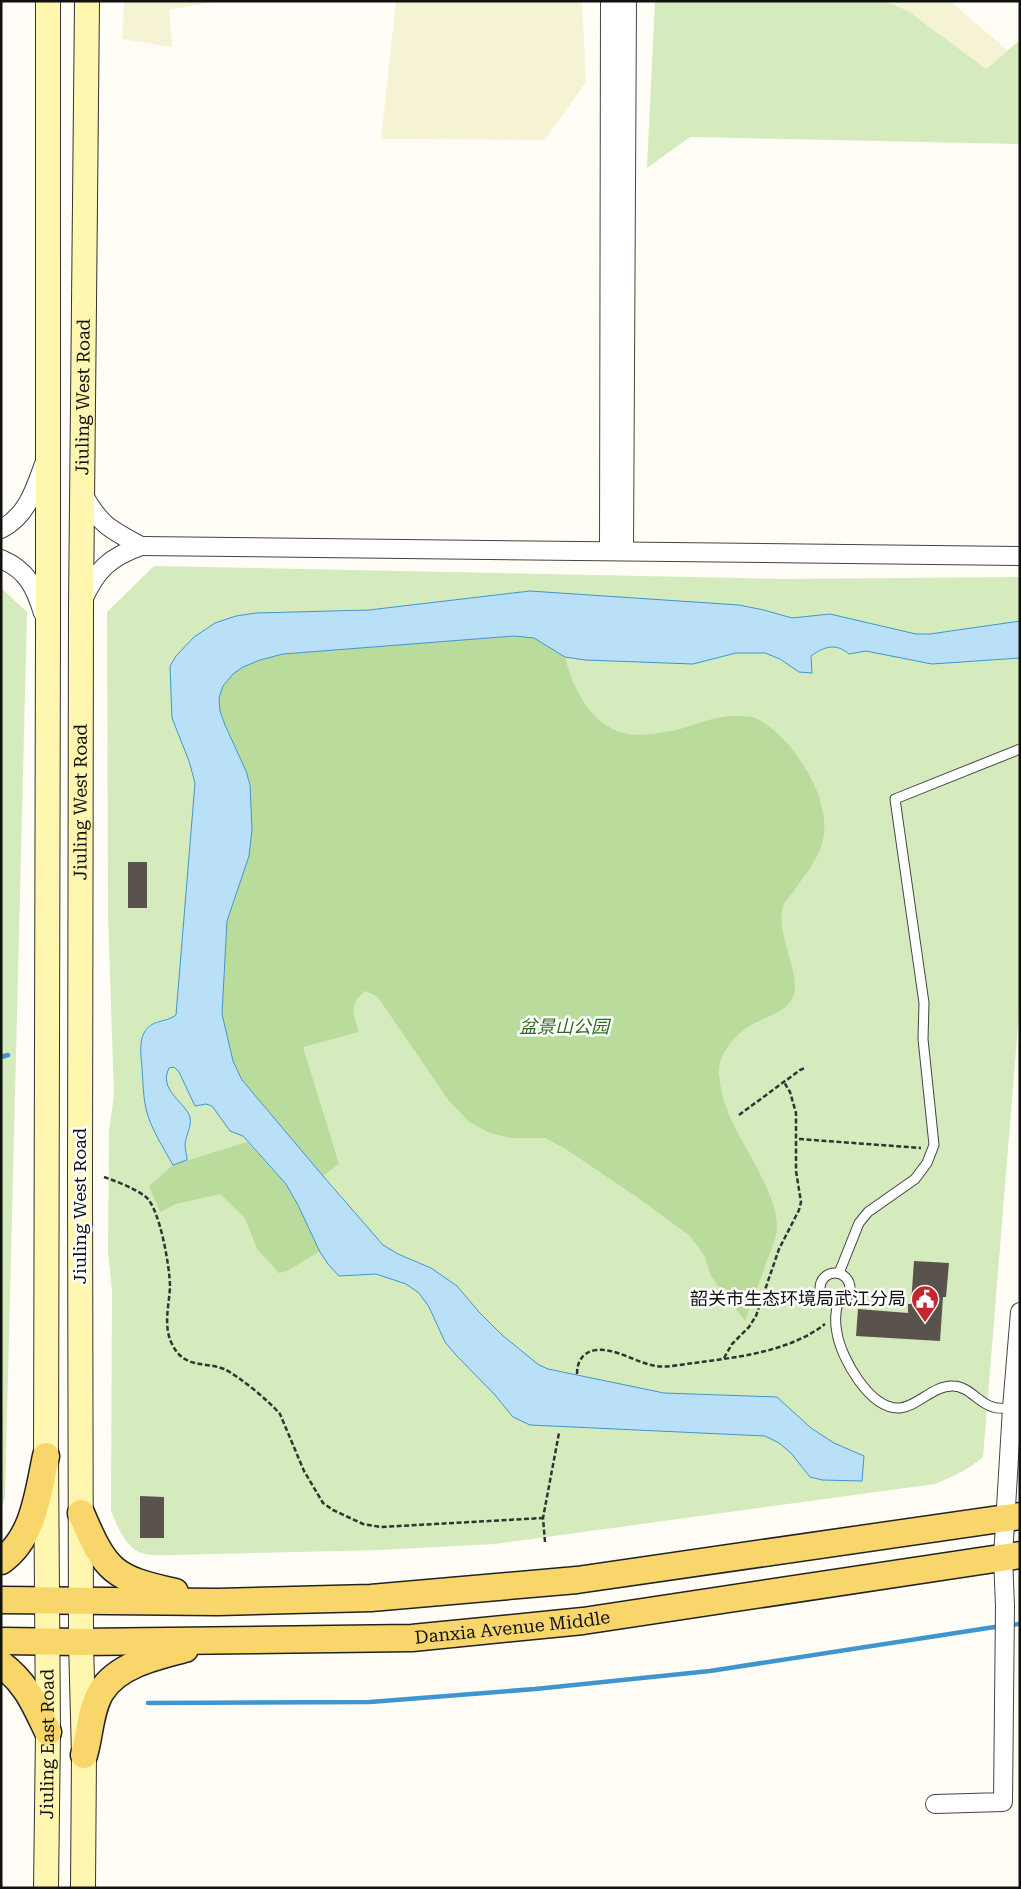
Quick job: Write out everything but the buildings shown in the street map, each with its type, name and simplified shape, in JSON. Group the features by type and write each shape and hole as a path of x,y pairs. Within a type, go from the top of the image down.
{"main road":[{"name":"Jiuling West Road","path":"47,1601 48,1"},
{"name":"Jiuling West Road","path":"82,1602 81,605 87,1"},
{"path":"1,1561 20,1543 29,1526 46,1456"},
{"path":"81,1514 96,1548 109,1566 119,1574 144,1585 218,1602"},
{"path":"1,1600 218,1602 388,1597 577,1580 1012,1517"},
{"name":"Danxia Avenue Middle","path":"1,1641 395,1639 584,1621 1012,1556"},
{"path":"388,1597 378,1604 375,1609 375,1617 380,1631 395,1639"},
{"name":"Jiuling East Road","path":"46,1888 47,1601"},
{"name":"Jiuling East Road","path":"82,1602 83,1888"},
{"path":"84,1755 93,1714 100,1693 107,1684 126,1670 140,1663 163,1654 219,1640"},
{"path":"1,1664 26,1689 48,1732"}],"street":[{"path":"610,1 617,551"},
{"path":"617,551 627,1"},
{"path":"1,529 22,514 33,493 47,454"},
{"path":"82,492 91,508 110,530 141,546"},
{"path":"81,605 89,587 102,568 124,552 141,546 1020,556"},
{"path":"1,559 15,565 31,582 38,595 48,631"},
{"path":"935,1804 1003,1802 1005,1606 1012,1556 1012,1408 1020,1312"}],"lane":[{"path":"840,1273 859,1223 868,1212 916,1179 933,1148 923,1039 924,1003 895,799 1020,749"},
{"path":"830,1273 840,1273 847,1278 851,1286 846,1299 838,1303 825,1299 820,1292 823,1278 830,1273"},
{"path":"838,1303 835,1314 837,1335 846,1359 863,1386 881,1402 891,1406 903,1407 950,1386 966,1389 992,1407 1012,1408"}],"path":[{"path":"739,1116 805,1068"},
{"path":"724,1358 732,1344 749,1327 756,1316 779,1249 800,1210 801,1202 796,1171 796,1113 790,1092 784,1082"},
{"path":"799,1140 933,1148"},
{"path":"104,1177 146,1197 155,1212 168,1260 170,1288 167,1321 168,1334 172,1344 186,1360 194,1364 215,1367 232,1374 273,1406 280,1414 307,1477 324,1503 363,1524 381,1527 543,1518"},
{"path":"577,1374 577,1366 581,1358 588,1352 598,1350 611,1351 648,1364 663,1367 774,1348 793,1342 821,1327 835,1314"},
{"path":"545,1542 543,1518 559,1433"}],"shaded area":[{"path":"124,1 219,1 169,10 172,47 122,39"},
{"path":"396,1 582,1 586,82 545,140 381,139"},
{"path":"885,1 950,1 1007,50 986,70 908,11"}],"green space":[{"path":"655,1 885,1 908,11 986,69 1020,40 1020,144 690,137 647,168"},
{"name":"盆景山公园","path":"154,566 783,579 1020,577 1020,1001 983,1457 972,1466 935,1484 495,1544 379,1550 148,1555 138,1552 128,1543 111,1511 112,1291 108,1252 109,1131 114,1095 108,915 107,612"},
{"path":"1,588 27,612 5,1497 1,1510"},
{"path":"514,636 534,638 565,657 577,691 591,712 609,727 620,732 639,735 659,733 730,716 758,719 774,731 792,749 806,770 817,793 824,822 822,844 813,863 782,910 781,921 794,978 795,988 793,997 783,1009 752,1024 739,1034 724,1052 719,1067 724,1102 764,1181 772,1200 776,1219 776,1236 745,1321 711,1276 704,1255 690,1236 637,1197 564,1148 545,1138 510,1138 490,1133 469,1122 449,1101 377,996 365,991 354,1005 353,1010 359,1032 303,1047 339,1164 323,1176 242,1080 233,1061 222,1014 227,921 249,856 250,785 246,771 220,711 219,698 223,686 233,674 243,667 283,654"},
{"path":"247,1142 286,1184 320,1251 287,1271 279,1273 257,1249 245,1218 220,1194 176,1204 160,1212 149,1186 173,1165"}],"water":[{"path":"530,591 739,605 792,618 830,614 916,634 930,634 1020,621 1020,658 932,664 866,651 849,654 840,648 830,647 811,656 812,673 799,672 780,659 765,653 736,653 693,664 585,660 565,657 534,638 514,636 283,654 243,667 233,674 223,686 219,698 220,711 246,771 250,785 252,830 249,856 227,921 222,1014 233,1061 242,1080 383,1245 398,1254 431,1268 457,1286 502,1335 539,1365 548,1369 664,1393 777,1397 811,1428 834,1443 864,1456 862,1481 822,1480 810,1477 791,1453 779,1443 765,1436 530,1425 513,1417 445,1342 429,1307 419,1293 406,1284 376,1274 339,1276 320,1252 286,1184 243,1136 230,1131 212,1106 206,1104 195,1106 179,1072 174,1067 169,1068 167,1083 169,1089 190,1117 185,1144 187,1160 173,1165 148,1116 144,1094 141,1041 144,1033 151,1025 176,1015 195,783 189,761 172,718 170,666 176,656 194,637 215,623 236,616 256,613 369,610"}],"waterway":[{"path":"1,1057 8,1055"},
{"path":"1009,1625 1020,1624"},
{"path":"148,1703 370,1702 535,1689 710,1671 1001,1626"}],"place":[{"name":"韶关市生态环境局武江分局","path":"925,1323"}]}
